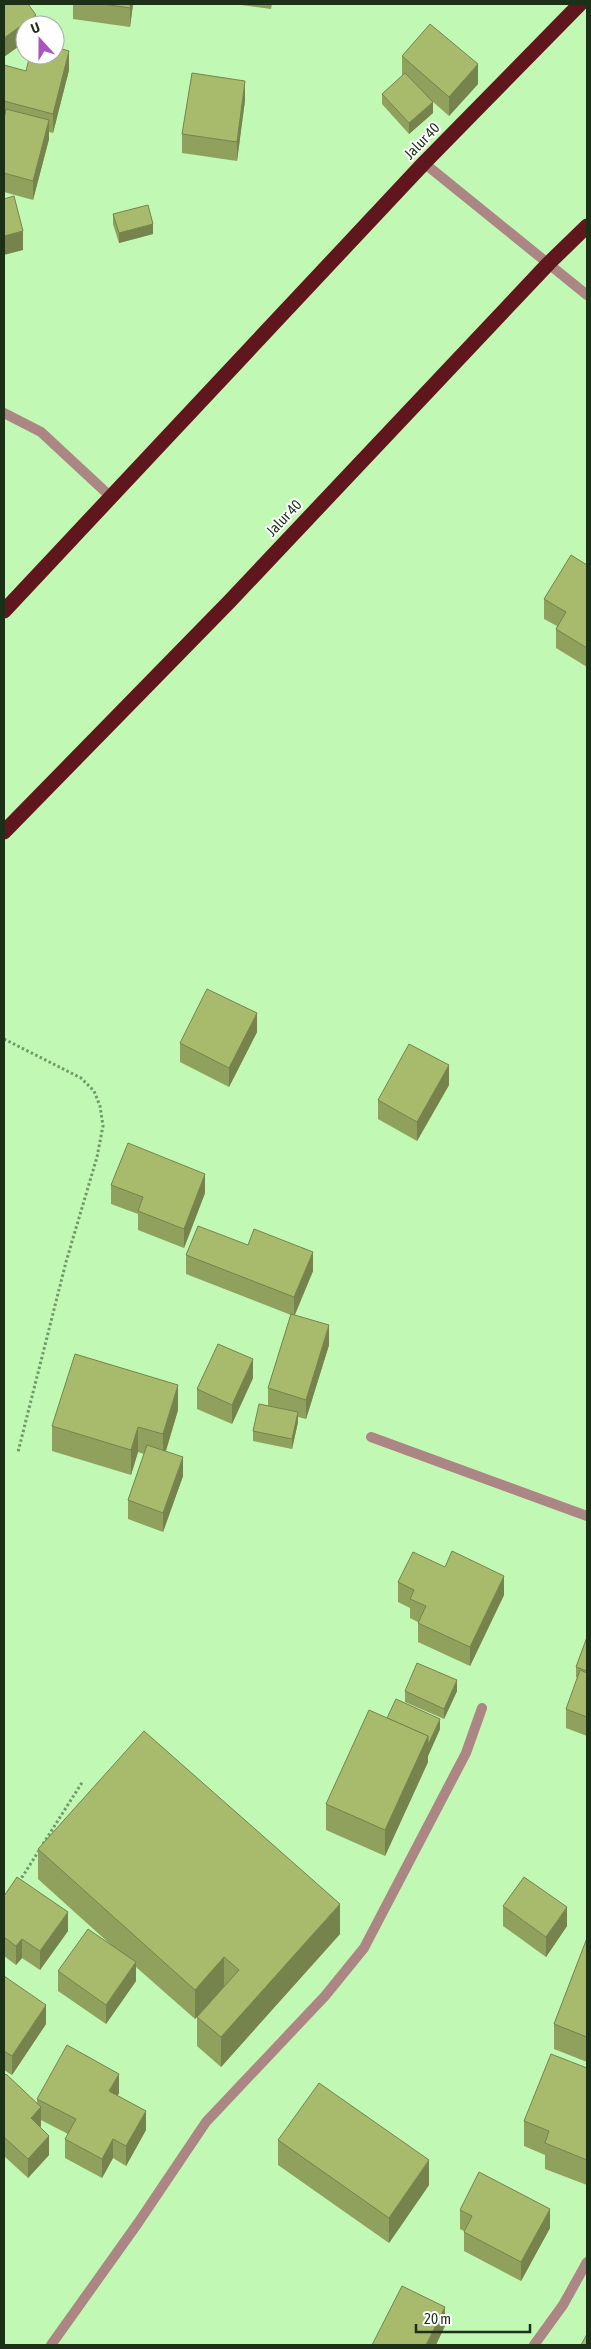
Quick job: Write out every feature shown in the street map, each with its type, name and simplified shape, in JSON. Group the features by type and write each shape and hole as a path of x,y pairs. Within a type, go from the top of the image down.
{"highway":[{"name":"Jalur 40","path":"4,611 424,163 580,4"},
{"name":"Jalur 40","path":"4,832 236,594 549,263 587,226"}],"street":[{"path":"424,163 587,295"},
{"path":"4,413 41,432 111,496"},
{"path":"371,1437 587,1516"},
{"path":"51,2345 138,2223 206,2122 325,1996 364,1948 466,1754 482,1708"},
{"path":"534,2345 563,2305 587,2262"}],"path":[{"path":"4,1039 81,1078 94,1091 100,1106 103,1126 97,1157 66,1262 18,1452"},
{"path":"14,1889 83,1781"}],"building":[{"path":"4,4 28,4 36,15 15,15 15,30 4,38"},
{"path":"103,4 131,4 130,8"},
{"path":"430,24 478,64 449,97 402,56"},
{"path":"65,50 69,51 53,114 4,101 4,65 26,71 28,65 65,65"},
{"path":"192,73 245,81 237,142 182,134"},
{"path":"405,73 433,102 409,123 382,94"},
{"path":"6,109 49,120 33,181 4,173 4,119"},
{"path":"14,196 23,231 4,236 4,199"},
{"path":"148,205 153,224 119,233 113,214"},
{"path":"571,555 587,565 587,648 556,629 566,612 544,599"},
{"path":"207,989 257,1013 229,1068 180,1043"},
{"path":"409,1044 449,1065 417,1122 378,1100"},
{"path":"128,1143 205,1174 184,1229 138,1211 143,1197 111,1185"},
{"path":"198,1226 248,1245 254,1229 313,1252 294,1297 186,1255"},
{"path":"291,1314 329,1325 306,1400 268,1388"},
{"path":"218,1344 253,1359 232,1405 197,1389"},
{"path":"75,1354 178,1385 163,1434 138,1427 131,1450 52,1426"},
{"path":"259,1404 298,1412 292,1439 253,1431"},
{"path":"147,1445 183,1457 163,1513 128,1500"},
{"path":"452,1551 504,1576 470,1647 418,1623 426,1606 410,1599 414,1590 398,1582 413,1552 445,1567"},
{"path":"587,1637 587,1671 576,1667"},
{"path":"417,1663 457,1680 444,1709 405,1691"},
{"path":"580,1670 587,1673 587,1717 566,1709"},
{"path":"396,1699 440,1719 428,1745 428,1736 387,1718"},
{"path":"369,1710 428,1736 385,1830 326,1804"},
{"path":"144,1731 340,1904 221,2037 197,2017 239,1970 224,1957 195,1990 38,1849"},
{"path":"17,1877 68,1912 40,1951 22,1939 16,1946 4,1937 4,1896"},
{"path":"524,1877 567,1907 546,1937 503,1906"},
{"path":"88,1929 136,1962 106,2005 58,1971"},
{"path":"587,1938 587,2037 554,2024"},
{"path":"4,1976 46,2005 12,2056 4,2051"},
{"path":"67,2045 119,2074 109,2091 146,2111 126,2146 113,2139 102,2159 65,2139 76,2119 37,2099"},
{"path":"551,2054 587,2068 587,2160 545,2143 549,2131 524,2121"},
{"path":"6,2074 41,2107 31,2118 49,2136 28,2159 4,2137 4,2076"},
{"path":"319,2083 429,2160 389,2218 278,2140"},
{"path":"479,2172 550,2209 521,2262 464,2232 472,2216 460,2210"},
{"path":"402,2286 445,2307 426,2345 372,2345"},
{"path":"587,2334 587,2345 581,2345"}]}
